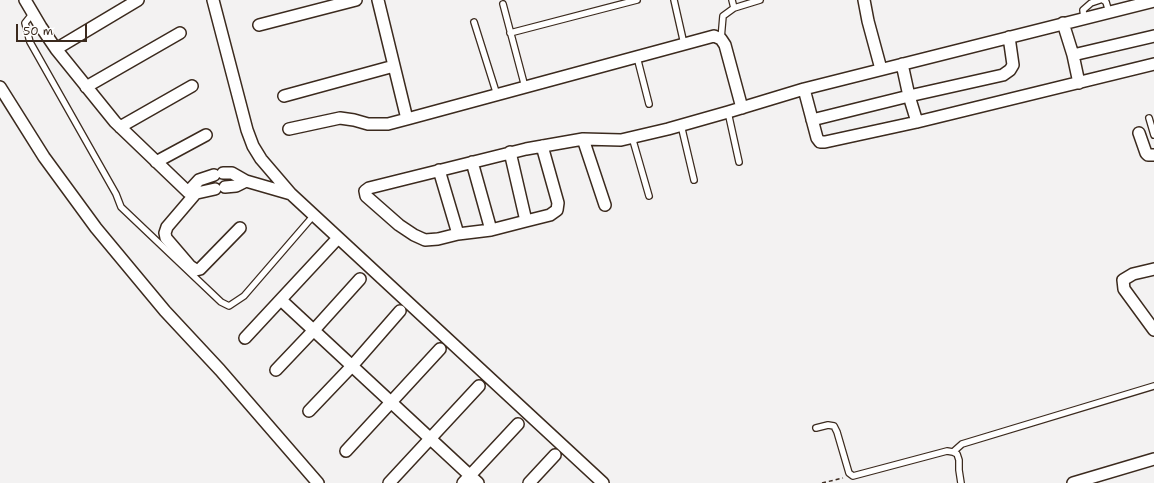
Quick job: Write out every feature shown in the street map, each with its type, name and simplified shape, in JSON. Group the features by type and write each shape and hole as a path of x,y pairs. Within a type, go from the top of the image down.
{"street":[{"path":"25,0 56,49 86,88 120,128 156,162 192,192 236,186 246,181"},
{"path":"56,49 138,0"},
{"path":"213,0 247,130 261,159 291,194 603,483"},
{"path":"259,25 356,0"},
{"path":"378,0 407,119"},
{"path":"864,0 881,69"},
{"path":"542,146 558,203 557,210 550,215 491,230 425,240 399,225 366,196 365,191 369,188 477,162 510,152 542,146 583,139 621,140 681,125 804,89 1084,18 1106,3 1154,1"},
{"path":"1062,23 1073,55 1079,83"},
{"path":"86,88 180,33"},
{"path":"289,129 340,118 368,124 388,124 714,36 721,39 725,46 742,108"},
{"path":"1073,55 1154,36"},
{"path":"812,120 1003,74 1010,70 1012,65 1008,37"},
{"path":"902,64 909,96 917,122"},
{"path":"804,89 817,138 820,142 825,142 917,122 1154,64"},
{"path":"284,96 394,66"},
{"path":"120,128 192,86"},
{"path":"0,87 49,164 124,262 165,312 230,381 318,483"},
{"path":"1139,133 1146,153 1148,155 1154,155"},
{"path":"156,162 206,135"},
{"path":"583,139 605,205"},
{"path":"510,152 526,221"},
{"path":"472,162 491,230"},
{"path":"439,170 458,234"},
{"path":"240,228 200,269 196,270 190,266 166,238 165,233 167,227 199,180 218,174 232,173 246,181 291,194"},
{"path":"245,338 282,300 338,238"},
{"path":"1154,269 1133,274 1123,280 1124,289 1154,328"},
{"path":"276,370 360,279"},
{"path":"282,300 430,438 470,481 518,424"},
{"path":"310,411 400,311"},
{"path":"346,450 440,348"},
{"path":"389,483 479,386"},
{"path":"529,483 555,455"},
{"path":"1077,482 1154,460"}],"lane":[{"path":"510,33 637,0"},
{"path":"674,0 684,44"},
{"path":"732,0 734,8"},
{"path":"721,39 723,16 734,8 760,0"},
{"path":"503,4 525,87"},
{"path":"33,13 25,24 30,42 116,194 121,207 221,302 229,306 244,296 314,215"},
{"path":"474,22 497,95"},
{"path":"637,57 649,104"},
{"path":"728,112 739,162"},
{"path":"1149,118 1154,134"},
{"path":"681,125 694,180"},
{"path":"632,137 649,196"},
{"path":"953,452 962,444 1154,386"},
{"path":"816,428 828,425 834,426 838,432 849,473 853,476 858,476 947,451 957,454 961,483"}],"path":[{"path":"822,483 853,476"}]}
